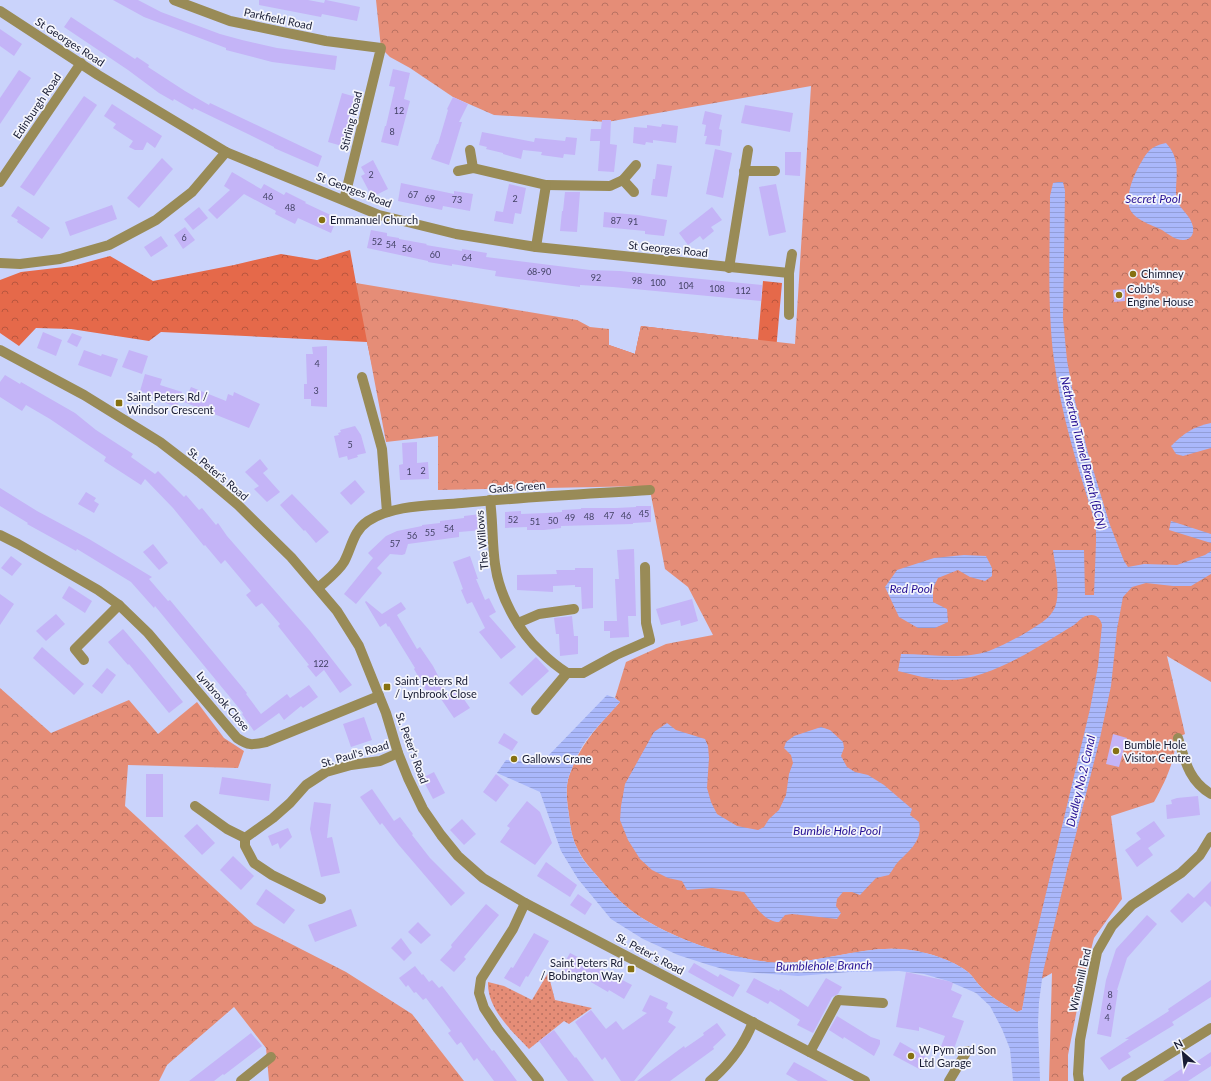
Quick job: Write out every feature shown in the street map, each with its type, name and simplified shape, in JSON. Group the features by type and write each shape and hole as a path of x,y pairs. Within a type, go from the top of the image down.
{"street":[{"name":"Parkfield Road","path":"174,0 230,21 326,41 381,48"},
{"name":"St Georges Road","path":"0,11 81,64 226,152 379,215 456,234 536,247 789,273"},
{"name":"Stirling Road","path":"344,200 381,48"},
{"name":"Edinburgh Road","path":"1,179 81,64"},
{"path":"470,150 473,168"},
{"path":"729,268 748,150"},
{"path":"0,263 20,264 60,259 110,245 156,220 192,192 226,152"},
{"path":"458,171 473,168 546,185 610,186 623,180 636,165"},
{"path":"744,171 774,171"},
{"path":"623,180 634,192"},
{"path":"536,247 546,185"},
{"path":"789,314 789,273 792,254"},
{"name":"St. Peter's Road","path":"0,350 84,395 160,442 238,505 291,557 336,611 359,646 386,713 398,753 423,809 458,856 484,878 525,903 865,1081"},
{"path":"362,377 382,449 387,512"},
{"name":"Gads Green","path":"318,588 343,562 357,532 367,522 387,512 409,508 490,500 650,490"},
{"name":"The Willows","path":"490,500 495,566 500,585 509,608 518,623 540,651 567,673"},
{"name":"Lynbrook Close","path":"0,535 98,590 119,605 148,633 237,738 251,745 266,742 379,696"},
{"path":"536,710 567,673 583,673 616,655 650,640 646,623 644,567"},
{"path":"84,660 75,649 119,605"},
{"path":"518,623 539,614 574,609"},
{"path":"1178,738 1188,770 1201,788 1211,794"},
{"name":"St. Paul's Road","path":"245,838 255,829 273,818 290,803 306,785 326,772 351,765 380,761 398,753"},
{"path":"195,806 227,829 245,838 245,846 254,863 272,875 321,899"},
{"name":"Windmill End","path":"1079,1081 1080,1040 1097,952 1112,926 1132,905 1180,872 1200,855 1211,837"},
{"path":"525,903 513,930 481,979 479,993 484,1008 498,1029 539,1081"},
{"path":"810,1052 838,1000 883,1003"},
{"path":"710,1081 733,1057 749,1032 753,1022"},
{"path":"1126,1081 1211,1028"},
{"path":"949,1081 967,1051"},
{"path":"241,1081 271,1057"}],"green space":[{"path":"376,0 1211,0 1211,682 1167,656 1185,734 1176,738 1172,764 1154,802 1111,816 1122,899 1094,938 1081,989 1068,1055 1068,1081 1049,1081 1052,973 1027,987 1022,1010 1017,1012 988,993 966,970 942,958 925,953 892,949 857,952 821,959 785,963 767,962 713,950 676,936 642,918 620,901 586,863 575,844 567,801 567,785 569,776 573,765 590,736 620,702 615,698 626,662 666,644 713,635 688,587 665,569 650,490 646,486 438,490 438,436 386,442 356,283 577,320 590,327 609,329 609,345 635,354 641,326 795,344 811,86 607,122 494,115 453,97 410,68 390,57 381,48"},
{"path":"350,250 356,283 401,301 609,345 635,354 641,326 758,340 763,281 782,283 775,362 440,415 372,365 367,342 161,332 149,341 71,329 36,328 19,346 0,333 0,280 21,272 73,266 110,256 153,281 281,254 317,260"},
{"path":"0,688 51,733 129,700 158,734 197,702 224,738 244,751 238,768 128,765 125,806 254,925 346,972 412,1014 464,1081 269,1081 266,1048 234,1007 167,1065 159,1081 0,1081"},
{"path":"548,973 555,1000 592,1008 569,1024 564,1021 529,1049 508,1027 496,1010 489,992 488,982 504,986 532,1000"}],"water":[{"name":"Secret Pool","path":"1166,143 1173,154 1176,164 1177,201 1192,223 1193,227 1192,235 1184,240 1176,238 1138,218 1131,211 1129,204 1131,184 1144,158 1155,146"},
{"path":"1063,182 1065,191 1063,319 1067,360 1073,393 1088,453 1110,525 1124,561 1128,567 1144,564 1177,565 1205,555 1211,551 1211,574 1191,586 1146,583 1132,587 1123,597 1117,629 1111,686 1100,738 1043,972 1038,1024 1040,1081 1013,1081 1010,1049 990,1006 976,993 948,981 924,974 899,971 849,972 798,976 730,971 678,955 643,939 611,919 578,879 561,851 540,792 497,773 506,760 536,762 549,755 607,695 615,698 620,702 586,741 578,755 569,776 567,795 572,832 581,856 605,885 628,908 642,918 675,936 713,950 767,962 785,963 821,959 874,950 910,950 925,953 942,958 966,970 983,989 997,1000 1017,1012 1022,1010 1031,956 1090,709 1098,666 1102,625 1101,622 1097,616 1094,615 1084,617 1048,641 1012,661 986,673 972,677 940,680 898,671 901,654 957,656 979,654 1008,642 1045,620 1053,611 1057,598 1057,581 1053,550 1084,550 1085,595 1094,595 1096,525 1077,464 1061,402 1054,360 1050,319 1050,196 1053,183"},
{"path":"1211,423 1211,448 1183,456 1176,454 1171,446 1176,441 1199,426"},
{"path":"1171,521 1211,534 1211,543 1169,530"},
{"name":"Red Pool","path":"964,555 986,556 992,568 992,576 985,581 970,577 958,570 938,578 933,588 933,602 947,609 948,622 935,628 918,628 899,617 885,587 897,570 934,558"},
{"name":"Bumble Hole Pool","path":"667,723 676,730 705,739 708,746 709,758 707,788 711,802 717,814 737,826 758,830 764,827 769,819 779,810 786,795 789,774 793,763 791,755 784,748 786,742 794,736 821,727 830,730 843,742 844,748 841,756 847,767 855,772 868,775 884,785 912,809 910,815 919,822 920,828 917,839 911,849 897,863 889,875 876,878 860,895 852,892 843,892 837,899 836,906 841,913 837,919 792,914 785,915 779,922 768,919 759,911 744,892 712,888 687,890 682,881 668,878 652,870 640,859 628,840 620,820 625,784 654,732"}],"building":[{"path":"113,0 138,0 161,12 220,34 242,40 277,48 337,56 335,70 272,62 226,50 226,48 144,17"},
{"path":"259,0 308,0 324,3 326,0 360,7 357,21 322,14 321,17 259,5"},
{"path":"71,17 135,59 137,57 149,65 148,67 209,105 210,103 322,156 318,167 274,148 194,108 193,110 174,99 173,101 159,93 128,70 64,27"},
{"path":"0,29 22,44 14,56 0,46"},
{"path":"393,69 410,73 404,99 410,101 398,146 381,142 395,87 389,86"},
{"path":"19,70 31,78 0,124 0,98"},
{"path":"342,93 356,97 342,146 328,142"},
{"path":"84,96 97,105 34,196 20,187"},
{"path":"453,97 468,104 459,122 462,122 449,165 431,159 438,144 448,110 447,109"},
{"path":"112,104 162,136 155,148 147,142 143,150 135,150 129,147 133,141 113,128 116,124 104,116"},
{"path":"745,105 793,113 790,132 741,123"},
{"path":"705,111 722,115 719,129 722,130 720,146 705,144 707,136 704,136 706,125 702,124"},
{"path":"602,120 611,120 610,144 617,145 614,172 598,171 600,141 590,141 591,129 601,129"},
{"path":"662,124 678,126 676,143 653,140 653,143 646,142 645,145 633,143 634,127 647,128 647,125 661,127"},
{"path":"482,132 534,142 535,138 565,141 566,137 577,138 575,155 564,154 563,158 541,155 542,152 523,150 521,159 486,149 487,147 479,145"},
{"path":"715,149 732,153 723,198 706,194"},
{"path":"785,152 801,152 800,176 785,175"},
{"path":"162,158 173,169 139,208 127,198"},
{"path":"373,160 388,189 372,197 361,176 365,174 361,167"},
{"path":"657,164 672,166 667,197 651,195"},
{"path":"232,172 261,189 264,184 284,195 286,192 337,218 331,233 298,218 295,224 275,214 276,211 244,194 217,219 208,210 230,190 224,186"},
{"path":"401,183 454,194 454,191 473,194 470,211 443,206 442,210 398,201"},
{"path":"509,184 526,188 521,214 515,213 513,224 494,221 496,211 503,212"},
{"path":"776,184 786,232 769,236 759,187"},
{"path":"565,192 580,192 577,232 560,231"},
{"path":"112,205 117,219 70,236 65,222"},
{"path":"18,206 50,228 42,239 17,222 18,220 11,216"},
{"path":"199,207 208,218 193,230 184,219"},
{"path":"712,207 722,220 711,227 714,231 703,240 700,236 688,245 679,233"},
{"path":"604,212 638,215 667,220 664,236 645,234 645,231 603,227"},
{"path":"185,227 195,240 183,249 174,235"},
{"path":"371,230 387,233 387,236 427,244 426,245 462,251 462,249 487,253 486,257 590,270 620,271 762,285 761,301 613,287 580,285 580,287 495,276 496,271 428,262 367,248"},
{"path":"161,236 168,246 151,257 144,247"},
{"name":"Cobb's Engine House","path":"1125,289 1125,301 1114,302 1113,290"},
{"path":"43,332 62,340 56,356 37,348"},
{"path":"72,333 82,337 77,347 67,342"},
{"path":"327,346 327,407 311,406 311,399 304,399 304,384 307,384 306,354 313,354 312,347"},
{"path":"84,350 101,356 102,354 118,359 111,377 78,365"},
{"path":"129,350 148,356 142,374 122,367"},
{"path":"145,374 162,379 160,385 182,392 177,407 160,401 161,398 140,391"},
{"path":"5,375 20,384 21,382 75,413 96,430 133,454 131,457 155,474 158,471 184,497 186,495 199,510 202,508 216,525 218,523 227,536 310,631 352,685 340,693 324,670 316,677 307,666 309,665 278,626 280,624 262,603 256,607 246,595 251,591 225,560 221,564 173,508 145,479 141,485 104,461 106,457 50,419 26,405 22,411 0,397 0,382"},
{"path":"191,387 226,401 228,394 233,396 234,392 260,404 249,428 184,402"},
{"path":"355,426 361,435 366,453 357,455 358,457 348,460 347,456 339,458 334,436 339,435 338,433 341,432 340,430"},
{"path":"417,442 417,463 428,462 429,479 400,480 399,465 403,464 402,443"},
{"path":"260,459 268,469 263,473 280,492 267,502 254,489 259,486 245,472"},
{"path":"355,480 365,492 351,505 340,493"},
{"path":"0,488 152,577 149,579 168,601 170,600 247,693 246,694 261,714 287,694 290,698 309,685 318,697 303,708 301,706 284,720 279,713 254,731 242,714 243,713 155,606 154,608 131,582 77,549 76,551 27,524 28,523 0,506"},
{"path":"86,492 96,498 94,501 99,504 94,513 78,504"},
{"path":"292,494 329,532 316,543 280,505"},
{"path":"651,506 651,522 561,526 561,528 544,530 527,530 527,527 505,528 505,512 521,511 521,514 546,513 562,512 562,510 581,508 616,508"},
{"path":"481,514 483,530 459,532 459,537 408,544 405,554 390,554 377,568 382,573 356,604 344,594 373,558 368,553 386,536 397,531 422,525 440,523 440,521"},
{"path":"153,544 168,563 159,570 143,552"},
{"path":"634,549 636,616 628,616 629,637 610,638 610,631 604,631 604,621 617,621 615,579 619,579 617,550"},
{"path":"11,556 22,564 12,576 1,568"},
{"path":"470,556 478,579 476,579 485,600 489,598 496,612 489,616 516,647 501,659 479,632 485,628 472,602 467,604 461,590 463,589 453,562"},
{"path":"575,568 593,568 593,608 582,609 581,587 575,587 575,585 553,586 553,592 517,590 517,575 557,574 556,570 575,570"},
{"path":"69,586 92,601 85,613 62,598"},
{"path":"0,594 14,604 0,625"},
{"path":"692,599 698,621 681,626 680,620 661,625 656,609"},
{"path":"366,601 382,614 401,602 406,609 397,615 417,649 420,647 433,666 446,691 431,699 414,669 415,668 389,626 388,627 386,623 380,627 365,602"},
{"path":"56,614 65,624 46,641 36,631"},
{"path":"572,616 574,636 578,636 578,654 560,656 559,634 556,634 554,618"},
{"path":"123,629 183,702 169,713 129,664 128,665 108,642"},
{"path":"42,647 84,684 74,695 33,658"},
{"path":"536,657 549,671 522,696 509,683"},
{"path":"107,668 116,675 102,694 92,686"},
{"path":"457,689 470,708 454,718 441,699"},
{"path":"364,717 372,740 351,747 343,724"},
{"path":"504,733 518,742 512,751 498,743"},
{"name":"Bumble Hole Visitor Centre","path":"1113,734 1127,738 1119,767 1106,764"},
{"path":"434,772 445,793 433,799 422,778"},
{"path":"146,774 163,774 163,817 146,817"},
{"path":"496,774 509,785 496,802 483,792"},
{"path":"222,777 271,784 269,801 219,794"},
{"path":"372,789 394,821 400,817 430,858 465,893 451,906 382,823 380,825 360,797"},
{"path":"1198,796 1200,815 1167,819 1166,805 1172,804 1171,800"},
{"path":"527,801 540,812 552,843 535,865 500,842 510,828 507,826"},
{"path":"314,802 331,804 327,838 332,837 340,873 321,877 310,829"},
{"path":"462,819 476,834 464,845 450,830"},
{"path":"1154,821 1165,836 1148,848 1153,855 1137,867 1125,850 1141,839 1136,833"},
{"path":"197,824 215,843 202,855 184,836"},
{"path":"288,828 292,837 280,849 278,843 272,846 268,836"},
{"path":"233,856 254,876 241,890 220,870"},
{"path":"546,862 577,885 570,897 537,876"},
{"path":"1211,881 1211,907 1205,901 1182,923 1170,911 1188,893 1194,898"},
{"path":"266,889 295,910 284,924 256,904"},
{"path":"578,894 592,904 585,915 570,905"},
{"path":"486,904 499,915 464,957 466,959 454,972 440,960"},
{"path":"351,909 357,926 315,942 308,925"},
{"path":"1147,915 1157,924 1127,958 1117,990 1111,1037 1097,1034 1106,980 1116,949"},
{"path":"418,922 431,935 421,944 408,932"},
{"path":"534,933 549,941 528,977 526,976 520,987 504,978 511,967 513,968"},
{"path":"401,938 412,953 404,961 391,948"},
{"path":"570,953 632,985 624,999 609,990 608,992 577,974 576,977 561,969"},
{"path":"694,963 718,977 720,974 740,985 733,997 688,972"},
{"path":"415,966 429,982 432,980 439,988 442,986 517,1081 494,1081 477,1058 474,1061 461,1042 457,1045 448,1033 451,1031 426,998 423,1000 416,992 414,993 408,985 406,987 399,978"},
{"path":"906,972 953,983 951,990 962,995 952,1017 964,1021 952,1054 940,1049 945,1036 919,1027 919,1031 896,1027"},
{"path":"754,978 779,991 780,989 808,1007 826,978 842,987 838,994 832,997 813,1033 797,1025 800,1020 770,1001 768,1004 746,992"},
{"path":"1211,980 1211,997 1172,1022 1174,1025 1128,1053 1131,1057 1109,1070 1100,1058 1129,1039 1125,1039 1169,1011 1168,1009"},
{"path":"650,995 668,1003 666,1008 673,1012 668,1022 676,1027 634,1081 621,1081 605,1057 602,1060 575,1022 591,1010 606,1029 616,1021 623,1030 647,1013 642,1011"},
{"path":"837,1016 871,1037 880,1040 880,1044 874,1056 844,1037 843,1039 829,1030"},
{"path":"717,1023 726,1035 713,1047 714,1049 670,1081 637,1081 684,1046 685,1048 704,1035 703,1033"},
{"path":"554,1030 594,1081 568,1081 539,1041"},
{"path":"251,1033 262,1046 214,1081 189,1081"},
{"name":"W Pym and Son Ltd Garage","path":"900,1042 928,1058 921,1070 893,1055"},
{"path":"1211,1052 1211,1066 1188,1081 1163,1081 1195,1060 1196,1062"},
{"path":"794,1062 828,1081 798,1081 786,1074"}],"place":[{"name":"Emmanuel Church","path":"322,220"},
{"name":"Chimney","path":"1133,274"},
{"name":"Cobb's Engine House","path":"1119,295"},
{"name":"Saint Peters Rd / Windsor Crescent","path":"119,403"},
{"name":"Saint Peters Rd / Lynbrook Close","path":"387,687"},
{"name":"Bumble Hole Visitor Centre","path":"1116,751"},
{"name":"Gallows Crane","path":"514,759"},
{"name":"Saint Peters Rd / Bobington Way","path":"631,969"},
{"name":"W Pym and Son Ltd Garage","path":"911,1056"}],"water label":[{"name":"Netherton Tunnel Branch (BCN)","path":"1083,453"},
{"name":"Dudley No.2 Canal","path":"1081,781"},
{"name":"Bumblehole Branch","path":"824,966"}]}
